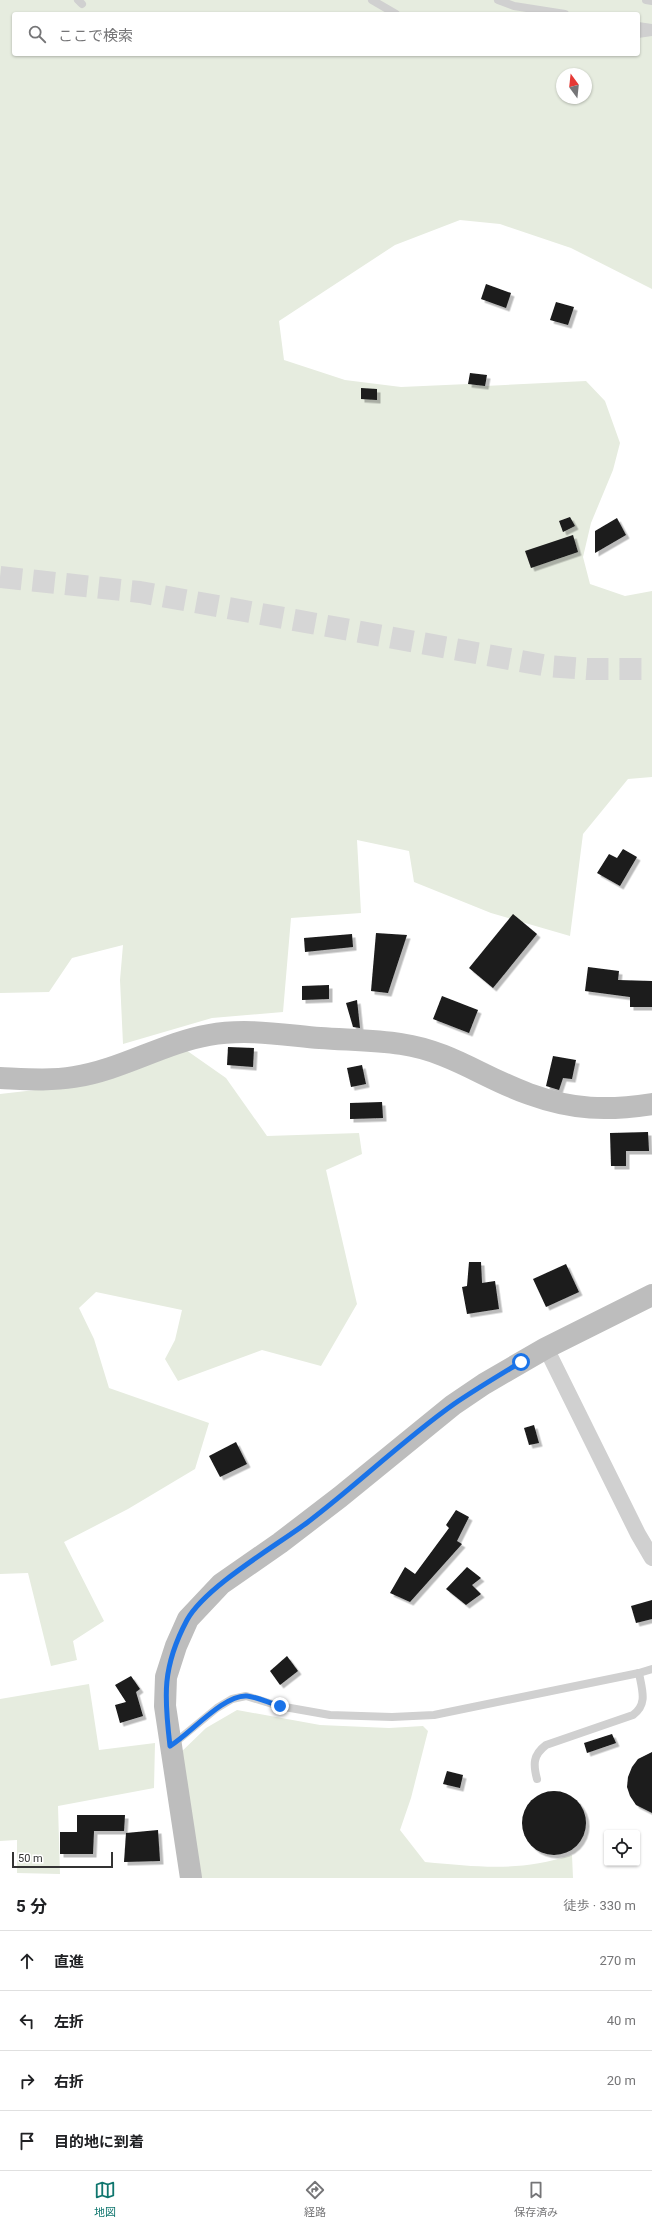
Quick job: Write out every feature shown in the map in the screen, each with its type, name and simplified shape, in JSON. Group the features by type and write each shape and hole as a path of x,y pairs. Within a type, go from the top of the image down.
{"street":[{"path":"0,1078 44,1080 75,1077 183,1041 210,1035 238,1032 399,1043 426,1048 446,1055 529,1094 562,1104 588,1108 616,1109 652,1104"},
{"path":"191,1878 165,1706 166,1677 176,1646 188,1619 204,1600 221,1584 280,1543 340,1497 453,1405 484,1384 546,1348 652,1294"},
{"path":"546,1348 638,1534 652,1558"}],"lane":[{"path":"372,0 393,12"},
{"path":"498,0 514,6 552,12"},
{"path":"646,0 652,1"},
{"path":"640,26 652,28"},
{"path":"640,34 652,32"},
{"path":"170,1746 218,1708 232,1699 246,1696 280,1706 330,1715 392,1717 434,1715 639,1673 652,1669"},
{"path":"537,1779 534,1759 538,1751 546,1745 633,1715 640,1710 643,1704 643,1696 639,1673"}],"shaded area":[{"path":"0,0 652,0 652,289 571,248 500,224 460,220 395,245 279,321 284,360 345,380 401,387 468,384 485,386 586,381 605,401 620,443 613,470 591,523 583,557 590,584 625,596 652,591 652,777 628,779 583,834 570,936 491,913 414,882 409,851 357,840 361,913 291,918 283,1012 212,1018 123,1044 120,980 123,945 72,958 49,992 0,993"},
{"path":"186,1050 226,1078 267,1136 359,1133 362,1154 326,1170 357,1304 321,1366 262,1350 178,1381 165,1359 175,1340 182,1310 96,1292 79,1308 94,1339 109,1388 209,1423 195,1469 128,1509 64,1542 104,1621 73,1641 77,1660 51,1666 28,1573 0,1574 0,1094 79,1085"},
{"path":"89,1684 99,1750 155,1743 154,1788 58,1806 60,1874 17,1873 17,1840 0,1841 0,1699"},
{"path":"237,1710 320,1725 389,1728 423,1726 428,1731 411,1798 400,1830 425,1862 499,1867 534,1864 572,1855 573,1878 200,1878 177,1756 206,1728"}],"building":[{"path":"486,284 511,293 506,308 481,299"},
{"path":"556,302 574,307 568,325 550,320"},
{"path":"470,373 487,375 485,386 468,384"},
{"path":"361,388 377,389 377,400 361,399"},
{"path":"570,517 575,526 563,532 559,521"},
{"path":"617,518 626,535 595,553 595,531"},
{"path":"573,535 578,552 531,568 525,551"},
{"path":"623,849 637,857 620,886 597,873 609,854 617,858"},
{"path":"513,914 537,934 493,988 469,968"},
{"path":"376,933 407,935 388,993 371,991"},
{"path":"352,934 353,947 305,952 304,938"},
{"path":"588,967 619,971 618,980 652,981 652,1007 630,1007 630,997 585,991"},
{"path":"329,985 329,999 302,1000 302,986"},
{"path":"442,996 478,1010 469,1033 433,1019"},
{"path":"357,1000 360,1028 353,1027 346,1003"},
{"path":"228,1047 254,1048 253,1067 227,1065"},
{"path":"553,1056 576,1060 572,1079 563,1078 559,1090 546,1086"},
{"path":"362,1065 366,1084 351,1087 347,1068"},
{"path":"382,1102 383,1118 350,1119 350,1103"},
{"path":"648,1132 649,1151 626,1151 626,1166 611,1166 610,1133"},
{"path":"469,1262 481,1262 482,1283 495,1281 499,1309 467,1314 462,1287 467,1286"},
{"path":"566,1264 579,1292 546,1307 533,1279"},
{"path":"534,1425 539,1443 529,1445 524,1428"},
{"path":"236,1442 247,1464 220,1477 209,1456"},
{"path":"456,1510 469,1517 457,1541 462,1544 410,1602 390,1593 405,1567 415,1574 449,1528 446,1525"},
{"path":"467,1567 481,1578 472,1585 481,1594 466,1605 446,1589"},
{"path":"652,1600 652,1619 636,1623 631,1606"},
{"path":"287,1656 298,1671 280,1685 270,1671"},
{"path":"131,1676 140,1689 136,1692 143,1716 120,1723 115,1705 126,1702 115,1685"},
{"path":"612,1734 616,1743 587,1753 584,1743"},
{"path":"652,1752 652,1813 636,1805 630,1796 627,1787 628,1777 632,1767 638,1759"},
{"path":"447,1771 463,1775 460,1788 443,1784"},
{"path":"554,1791 572,1797 580,1805 586,1823 580,1841 572,1849 554,1855 536,1849 528,1841 522,1823 528,1805 536,1797"},
{"path":"77,1815 125,1815 124,1831 94,1831 93,1854 60,1854 60,1832 77,1832"},
{"path":"158,1830 160,1861 124,1862 126,1833"}],"tunnel":[{"path":"0,577 140,592 548,666 587,669 652,669"}],"route":[{"path":"280,1706 246,1696 232,1699 218,1708 181,1740 170,1746 165,1706 166,1677 176,1646 188,1619 204,1600 221,1584 280,1543 340,1497 408,1440 453,1405 521,1362"}]}
